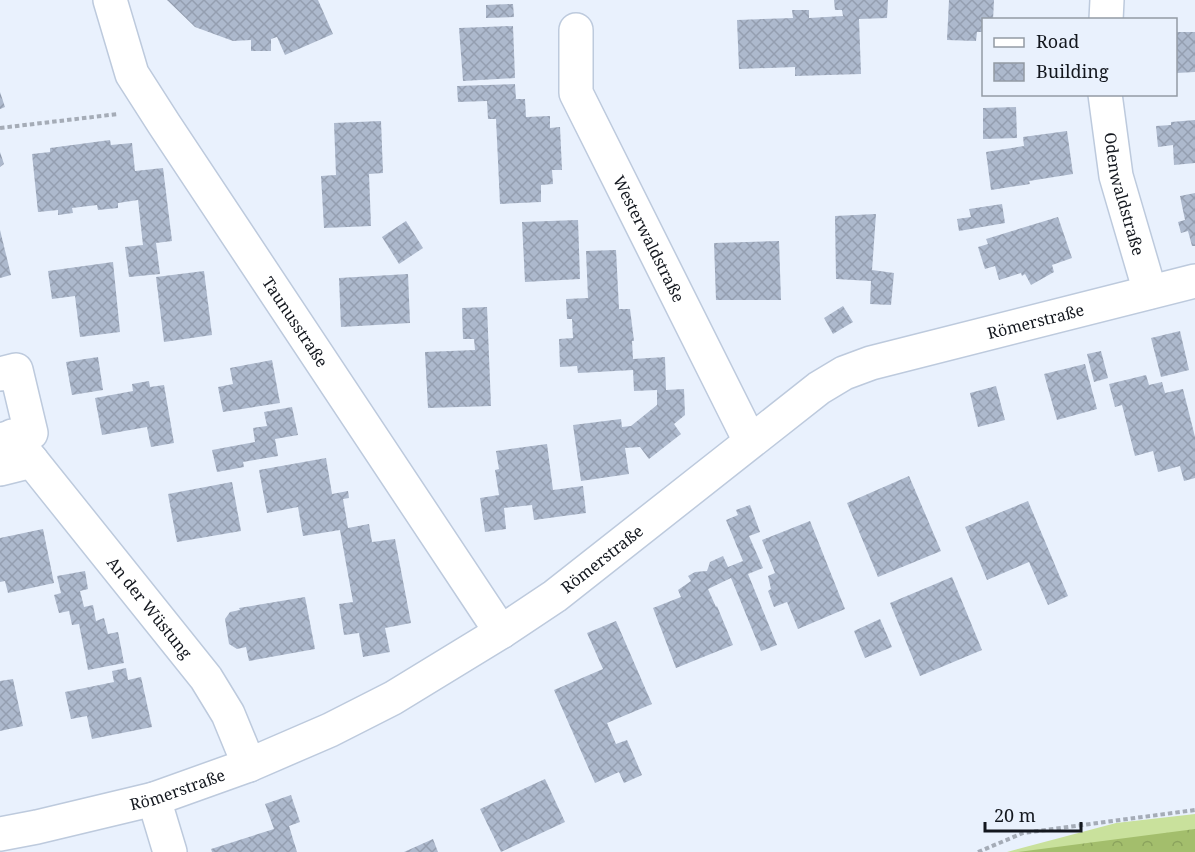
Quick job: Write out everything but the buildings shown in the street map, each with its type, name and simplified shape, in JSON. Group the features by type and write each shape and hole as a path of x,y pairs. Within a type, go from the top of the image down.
{"street":[{"name":"Taunusstraße","path":"110,0 132,74 501,632"},
{"path":"1107,0 1107,18"},
{"name":"Westerwaldstraße","path":"576,30 576,93 750,441"},
{"name":"Odenwaldstraße","path":"1105,96 1116,176 1150,292"},
{"name":"Römerstraße","path":"0,834 37,828 154,799 249,765 330,730 393,698 555,596 750,441 819,388 844,373 871,363 1195,281"},
{"name":"An der Wüstung","path":"0,374 15,370 31,433 6,438"},
{"name":"An der Wüstung","path":"6,438 32,461 206,678 228,714 249,765"},
{"path":"0,469 32,461"},
{"path":"154,799 170,852"}],"path":[{"path":"0,128 155,109"},
{"path":"978,852 1023,833 1195,810"}],"green space":[{"path":"1195,814 1195,852 1007,852 1116,823"},
{"path":"1195,829 1195,852 1018,852"}]}
